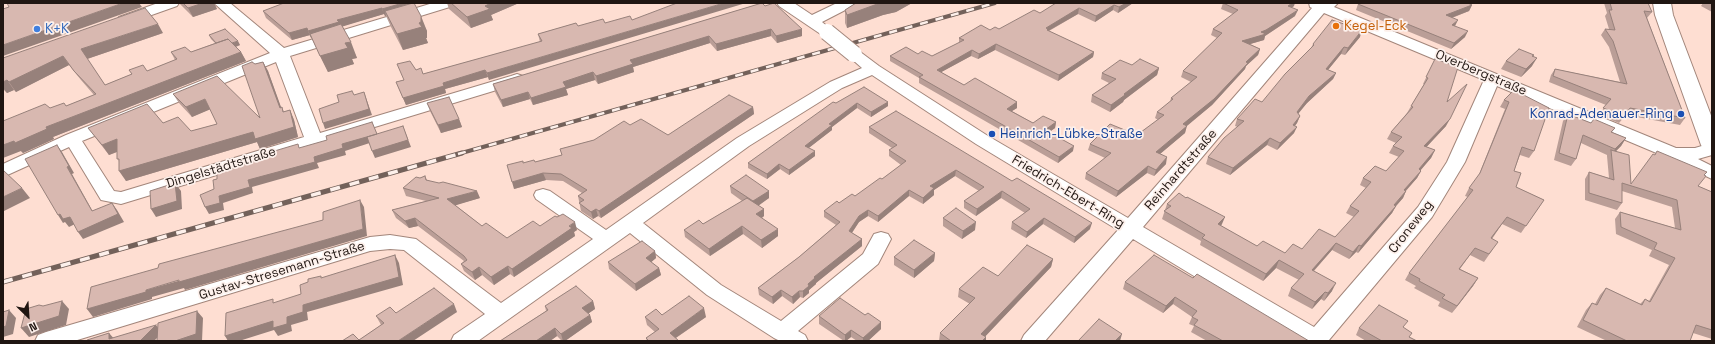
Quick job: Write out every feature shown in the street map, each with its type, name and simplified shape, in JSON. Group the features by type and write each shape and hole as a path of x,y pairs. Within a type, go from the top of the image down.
{"main road":[{"path":"1662,3 1664,15 1678,55 1712,145"}],"street":[{"path":"114,24 172,3"},
{"path":"221,3 281,54 314,140"},
{"path":"3,171 72,139 281,54 448,3"},
{"name":"Friedrich-Ebert-Ring","path":"784,3 827,32 873,69 982,140 1318,340"},
{"path":"812,21 848,3"},
{"name":"Overbergstraße","path":"1322,4 1672,153 1712,173"},
{"name":"Reinhardtstraße","path":"1032,341 1130,229 1322,4"},
{"path":"462,341 607,240 743,142 836,85 873,69"},
{"name":"Dingelstädtstraße","path":"72,139 108,196 121,198 533,74"},
{"name":"Croneweg","path":"1318,340 1425,212 1456,162 1493,78"},
{"name":"Overbergstraße","path":"1672,153 1696,154 1712,149"},
{"path":"543,195 607,240"},
{"path":"630,223 714,290 789,337 870,259 881,239"},
{"name":"Gustav-Stresemann-Straße","path":"46,341 370,244 390,242 408,244 500,314"}],"building":[{"name":"K+K","path":"7,3 123,3 3,45 3,9 9,7"},
{"path":"183,3 203,3 188,8"},
{"path":"284,3 403,3 337,20 339,22 308,31 307,28 289,33 263,11"},
{"path":"414,3 421,16 421,22 419,23 422,27 397,34 385,11"},
{"path":"451,3 491,3 485,6 490,9 467,17"},
{"path":"677,3 724,3 487,73 485,70 443,83 444,86 403,98 396,82 404,80 397,64 410,61 416,70 421,68 423,74 542,41 538,34 576,23 578,26 603,19 605,23 630,16 632,20"},
{"path":"762,3 765,6 774,3 802,29 776,36 771,29 716,44 709,36 630,60 633,64 596,76 593,72 563,82 566,87 531,98 528,92 501,100 493,84"},
{"path":"856,3 880,3 847,15 845,10"},
{"path":"1056,3 1126,3 1119,7 1114,5 1096,16 1079,8 1046,28 1048,29 1047,30 1094,52 1059,75 996,44 979,54 972,50 937,70 964,85 975,78 1017,102 1007,109 1033,123 1043,116 1056,122 1045,130 1074,146 1059,157 919,77 923,75 890,56 906,47 918,54 922,51 932,56 964,40 959,38 981,25 990,30 995,27 999,29 1034,10 1040,13"},
{"path":"1223,3 1292,3 1288,6 1298,10 1261,32 1266,34 1242,41 1260,49 1246,62 1248,63 1214,99 1183,124 1187,126 1156,152 1167,157 1156,170 1148,166 1118,191 1086,173 1111,153 1090,144 1110,124 1137,135 1164,115 1157,112 1173,99 1171,98 1197,77 1183,71 1222,33 1213,29 1238,10"},
{"path":"1468,3 1472,5 1446,15 1458,20 1452,25 1468,31 1454,43 1358,4"},
{"path":"1610,3 1648,3 1652,12 1644,11 1685,118 1630,108 1624,116 1603,108 1611,99 1553,76 1555,69 1627,84 1613,41 1605,29 1615,30 1609,10 1612,10"},
{"path":"145,8 158,24 81,49 105,85 132,74 129,70 143,65 147,71 177,59 171,52 185,47 191,52 228,39 241,52 46,127 47,129 15,143 14,141 3,145 3,121 45,104 50,108 64,103 66,106 96,94 74,71 63,56 9,82 7,80 3,82 3,58"},
{"path":"1332,20 1362,30 1348,48 1344,47 1326,69 1336,73 1309,96 1297,112 1300,116 1293,125 1297,127 1280,143 1270,138 1233,168 1208,157 1224,138 1244,121 1237,119 1255,99 1262,102 1285,74 1314,45 1313,44"},
{"path":"341,24 351,42 345,43 348,48 320,56 310,34"},
{"path":"225,29 238,41 232,43 228,39 216,43 209,35"},
{"path":"1519,49 1534,55 1532,56 1537,58 1526,69 1506,61"},
{"path":"1140,59 1159,68 1111,105 1092,95 1116,79 1102,73 1120,60 1132,65"},
{"path":"1435,59 1458,67 1447,102 1467,84 1450,119 1424,146 1435,150 1419,169 1421,171 1404,190 1406,191 1394,205 1396,206 1361,246 1359,245 1353,252 1336,243 1312,270 1336,283 1328,293 1325,292 1315,302 1291,288 1304,274 1279,260 1266,274 1202,238 1205,235 1164,211 1171,206 1167,204 1179,193 1225,217 1218,224 1257,246 1263,241 1285,253 1293,244 1302,249 1319,229 1335,237 1359,211 1350,206 1371,182 1363,178 1375,166 1386,171 1404,151 1393,146 1402,137 1391,132 1413,107 1411,106 1428,78 1426,77"},
{"path":"252,62 255,64 263,62 280,108 282,107 283,112 290,110 294,127 255,139 253,132 119,171 119,159 117,159 117,139 102,145 88,128 147,104 163,123 178,117 191,131 217,124 205,99 186,107 173,94 217,76 260,118 242,66"},
{"path":"864,87 888,102 871,112 857,103 829,124 832,125 805,146 815,151 789,170 779,164 767,174 748,163 833,102 836,103"},
{"path":"1514,90 1549,108 1534,151 1522,147 1514,171 1521,173 1516,187 1544,200 1526,226 1507,217 1491,238 1498,242 1489,254 1475,248 1459,269 1478,278 1457,306 1442,298 1445,295 1419,281 1420,279 1409,273 1473,190 1469,188 1480,173 1509,102 1504,100"},
{"path":"352,91 354,95 364,92 369,109 323,123 319,109 339,102 337,95"},
{"path":"729,95 753,107 599,211 596,209 591,212 579,203 584,200 578,196 587,190 561,174 543,173 512,182 507,165 523,161 523,163 534,160 535,162 562,155 560,149 594,140 624,121 630,125 641,119 668,135"},
{"path":"449,97 459,119 438,125 427,103"},
{"path":"896,111 1012,181 1017,178 1092,223 1075,237 1044,218 1027,232 1012,222 1030,209 1002,191 977,209 964,201 984,187 956,170 930,186 934,188 923,198 909,190 878,216 868,210 859,216 849,231 862,239 814,277 815,278 808,284 809,286 803,291 799,291 792,297 781,290 772,297 758,288 799,257 840,222 824,211 837,201 839,203 852,194 855,196 880,178 882,179 906,161 889,150 897,145 869,127"},
{"path":"1568,114 1591,123 1594,119 1615,128 1611,132 1626,138 1615,149 1583,135 1576,159 1559,153"},
{"path":"372,122 377,134 342,144 343,148 314,157 315,162 248,180 250,187 219,196 220,203 205,207 200,195 214,189 213,180 217,179 217,173 262,159 261,155 298,144 299,148 327,140 326,136"},
{"path":"403,126 408,140 372,151 367,137"},
{"path":"57,145 69,166 67,167 92,211 112,203 118,214 78,232 70,217 63,219 60,214 58,215 25,159"},
{"path":"1611,150 1629,155 1631,184 1653,154 1655,155 1657,151 1707,172 1704,175 1706,176 1698,186 1712,192 1712,330 1696,325 1690,341 1627,341 1583,320 1592,303 1597,305 1606,288 1642,305 1645,299 1650,302 1675,258 1654,249 1657,243 1621,227 1620,212 1681,230 1677,200 1622,183 1622,203 1589,193 1589,172 1614,180"},
{"path":"3,170 22,188 3,197"},
{"path":"746,175 769,191 753,201 730,186"},
{"path":"425,176 426,180 439,183 443,182 477,191 447,199 482,226 486,223 507,238 533,221 540,226 555,216 557,217 563,214 575,222 569,226 572,228 512,269 508,266 491,277 479,267 472,272 461,264 467,260 464,256 415,218 405,221 392,210 439,198 403,188 416,177 420,178"},
{"path":"175,183 177,201 151,209 150,191"},
{"path":"747,198 764,209 756,214 778,229 761,240 742,226 709,249 684,230 699,220 703,224"},
{"path":"360,200 363,229 179,282 179,280 146,290 146,292 87,309 91,287 158,268 159,264 323,220 323,212"},
{"path":"956,208 976,222 963,231 943,218"},
{"path":"914,240 935,253 914,270 894,257"},
{"path":"642,241 655,251 646,258 659,268 635,284 608,262"},
{"path":"1027,245 1053,259 981,334 986,337 982,341 951,341 940,333 975,298 959,289 983,267 998,276"},
{"path":"395,255 399,277 303,305 303,312 287,317 287,324 273,328 273,321 225,336 226,313 273,299 273,303 301,294 300,285 308,282 308,279 321,276 321,278"},
{"path":"1154,255 1193,278 1197,274 1309,341 1223,341 1194,325 1198,320 1192,317 1197,311 1175,297 1166,306 1125,282"},
{"path":"576,286 593,301 582,308 590,315 561,334 555,328 536,341 500,341 548,310 545,306"},
{"path":"434,288 454,304 398,341 342,341 353,334 359,340 384,323 376,316 390,307 396,313"},
{"path":"689,296 704,308 670,333 679,341 649,341 646,338 659,329 645,317 656,309 662,315"},
{"path":"840,298 865,315 868,313 881,322 863,338 851,330 845,335 819,316"},
{"path":"62,301 59,316 21,328 26,309"},
{"path":"1379,305 1408,321 1403,327 1412,333 1409,337 1417,341 1382,341 1359,328"},
{"path":"9,310 6,326 3,327 3,312"},
{"path":"197,311 196,334 175,341 157,341 158,323"},
{"path":"1099,319 1122,334 1115,341 1078,341"},
{"path":"156,325 140,341 87,341 109,333 109,339"}],"railway":[{"path":"458,154 995,3"},
{"path":"3,282 462,153"}],"place":[{"name":"Kegel-Eck","path":"1336,26"},
{"name":"K+K","path":"37,29"},
{"name":"Konrad-Adenauer-Ring","path":"1681,114"},
{"name":"Heinrich-Lübke-Straße","path":"992,134"}]}
